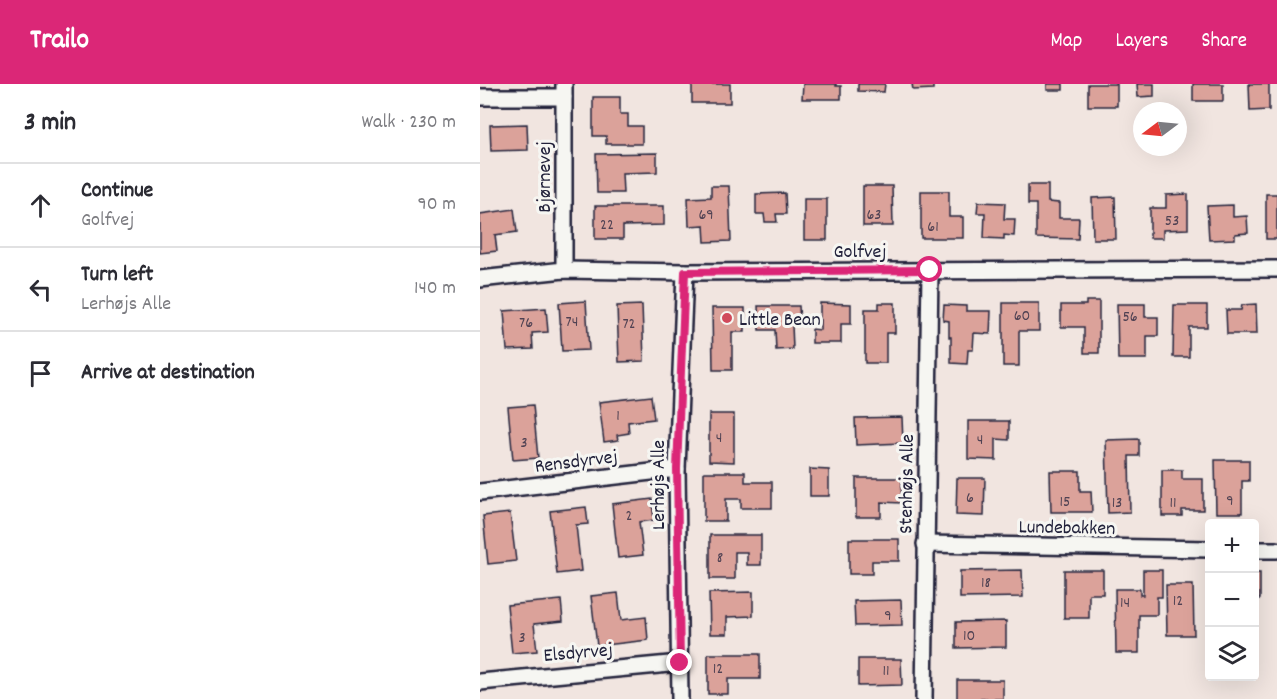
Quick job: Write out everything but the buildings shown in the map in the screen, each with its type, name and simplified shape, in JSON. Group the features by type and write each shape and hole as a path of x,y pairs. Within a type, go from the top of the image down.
{"street":[{"path":"480,97 564,91"},
{"name":"Bjørnevej","path":"564,91 564,270"},
{"name":"Golfvej","path":"480,279 564,270 685,272 1277,269"},
{"name":"Stenhøjs Alle","path":"924,699 930,270"},
{"name":"Lerhøjs Alle","path":"680,699 677,469 685,272"},
{"name":"Rensdyrvej","path":"480,492 677,469"},
{"name":"Lundebakken","path":"925,544 1205,549"},
{"path":"1259,550 1277,550"},
{"name":"Elsdyrvej","path":"480,682 680,663"}],"place":[{"name":"Little Bean","path":"727,318"}],"route":[{"path":"680,663 677,469 685,272 930,270"}]}
